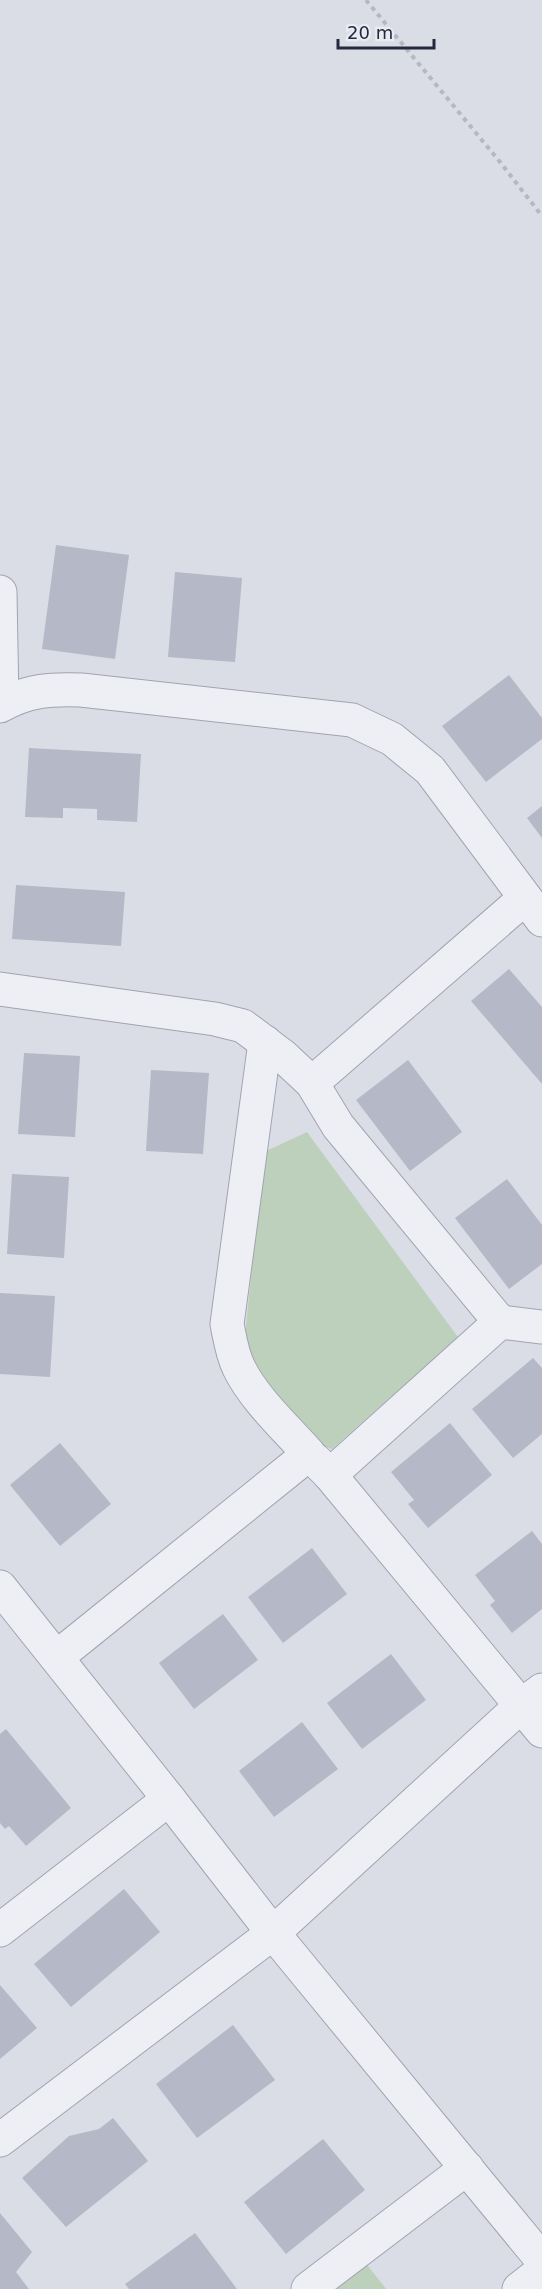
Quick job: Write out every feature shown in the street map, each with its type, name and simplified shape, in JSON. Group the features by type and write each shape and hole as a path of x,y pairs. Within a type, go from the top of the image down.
{"street":[{"path":"0,592 1,705 22,695 46,689 81,690 352,720 392,739 430,770 533,909 312,1083"},
{"path":"0,989 215,1019 243,1026 312,1083 338,1126 500,1322 542,1327"},
{"path":"265,1042 227,1324 231,1347 240,1370 254,1391 532,1698 542,1731"},
{"path":"57,1657 320,1465 500,1322"},
{"path":"0,1587 273,1933 542,2260"},
{"path":"0,2139 273,1933 532,1698"},
{"path":"0,1930 169,1799"},
{"path":"308,2289 467,2168"},
{"path":"519,2289 542,2271"}],"path":[{"path":"366,0 542,216"}],"green space":[{"path":"307,1132 458,1337 332,1449 308,1440 256,1376 245,1335 264,1152"},
{"path":"365,2262 386,2289 331,2289"}],"building":[{"path":"56,545 129,555 115,659 42,649"},
{"path":"175,572 242,578 235,662 168,657"},
{"path":"509,675 542,718 542,739 486,782 442,726"},
{"path":"29,748 141,754 137,822 97,820 97,809 63,808 63,818 25,817"},
{"path":"542,806 542,838 527,818"},
{"path":"16,885 125,892 121,946 12,939"},
{"path":"509,969 542,1007 542,1084 471,1001"},
{"path":"24,1053 80,1056 75,1137 18,1134"},
{"path":"408,1060 462,1132 410,1171 356,1100"},
{"path":"151,1070 209,1073 203,1154 146,1151"},
{"path":"12,1174 69,1177 64,1258 7,1254"},
{"path":"507,1179 542,1225 542,1264 509,1289 455,1218"},
{"path":"0,1293 55,1296 50,1377 0,1374"},
{"path":"533,1358 542,1368 542,1434 513,1458 472,1409"},
{"path":"450,1423 492,1475 428,1528 408,1504 414,1500 391,1472"},
{"path":"60,1443 111,1504 60,1546 10,1485"},
{"path":"532,1531 542,1544 542,1609 512,1633 490,1605 495,1601 475,1575"},
{"path":"312,1548 347,1594 283,1643 248,1597"},
{"path":"223,1614 258,1660 194,1709 159,1663"},
{"path":"391,1654 426,1700 362,1749 327,1703"},
{"path":"302,1722 338,1769 274,1817 239,1771"},
{"path":"6,1729 71,1808 26,1846 9,1826 5,1829 0,1823 0,1734"},
{"path":"124,1889 160,1932 71,2007 34,1964"},
{"path":"0,1985 37,2028 0,2059"},
{"path":"233,2025 275,2080 197,2138 156,2084"},
{"path":"113,2118 148,2161 66,2227 22,2178 69,2136 99,2129"},
{"path":"323,2139 365,2190 286,2254 244,2202"},
{"path":"0,2213 32,2252 16,2272 29,2289 0,2289"},
{"path":"195,2233 237,2289 129,2289 125,2284"}]}
